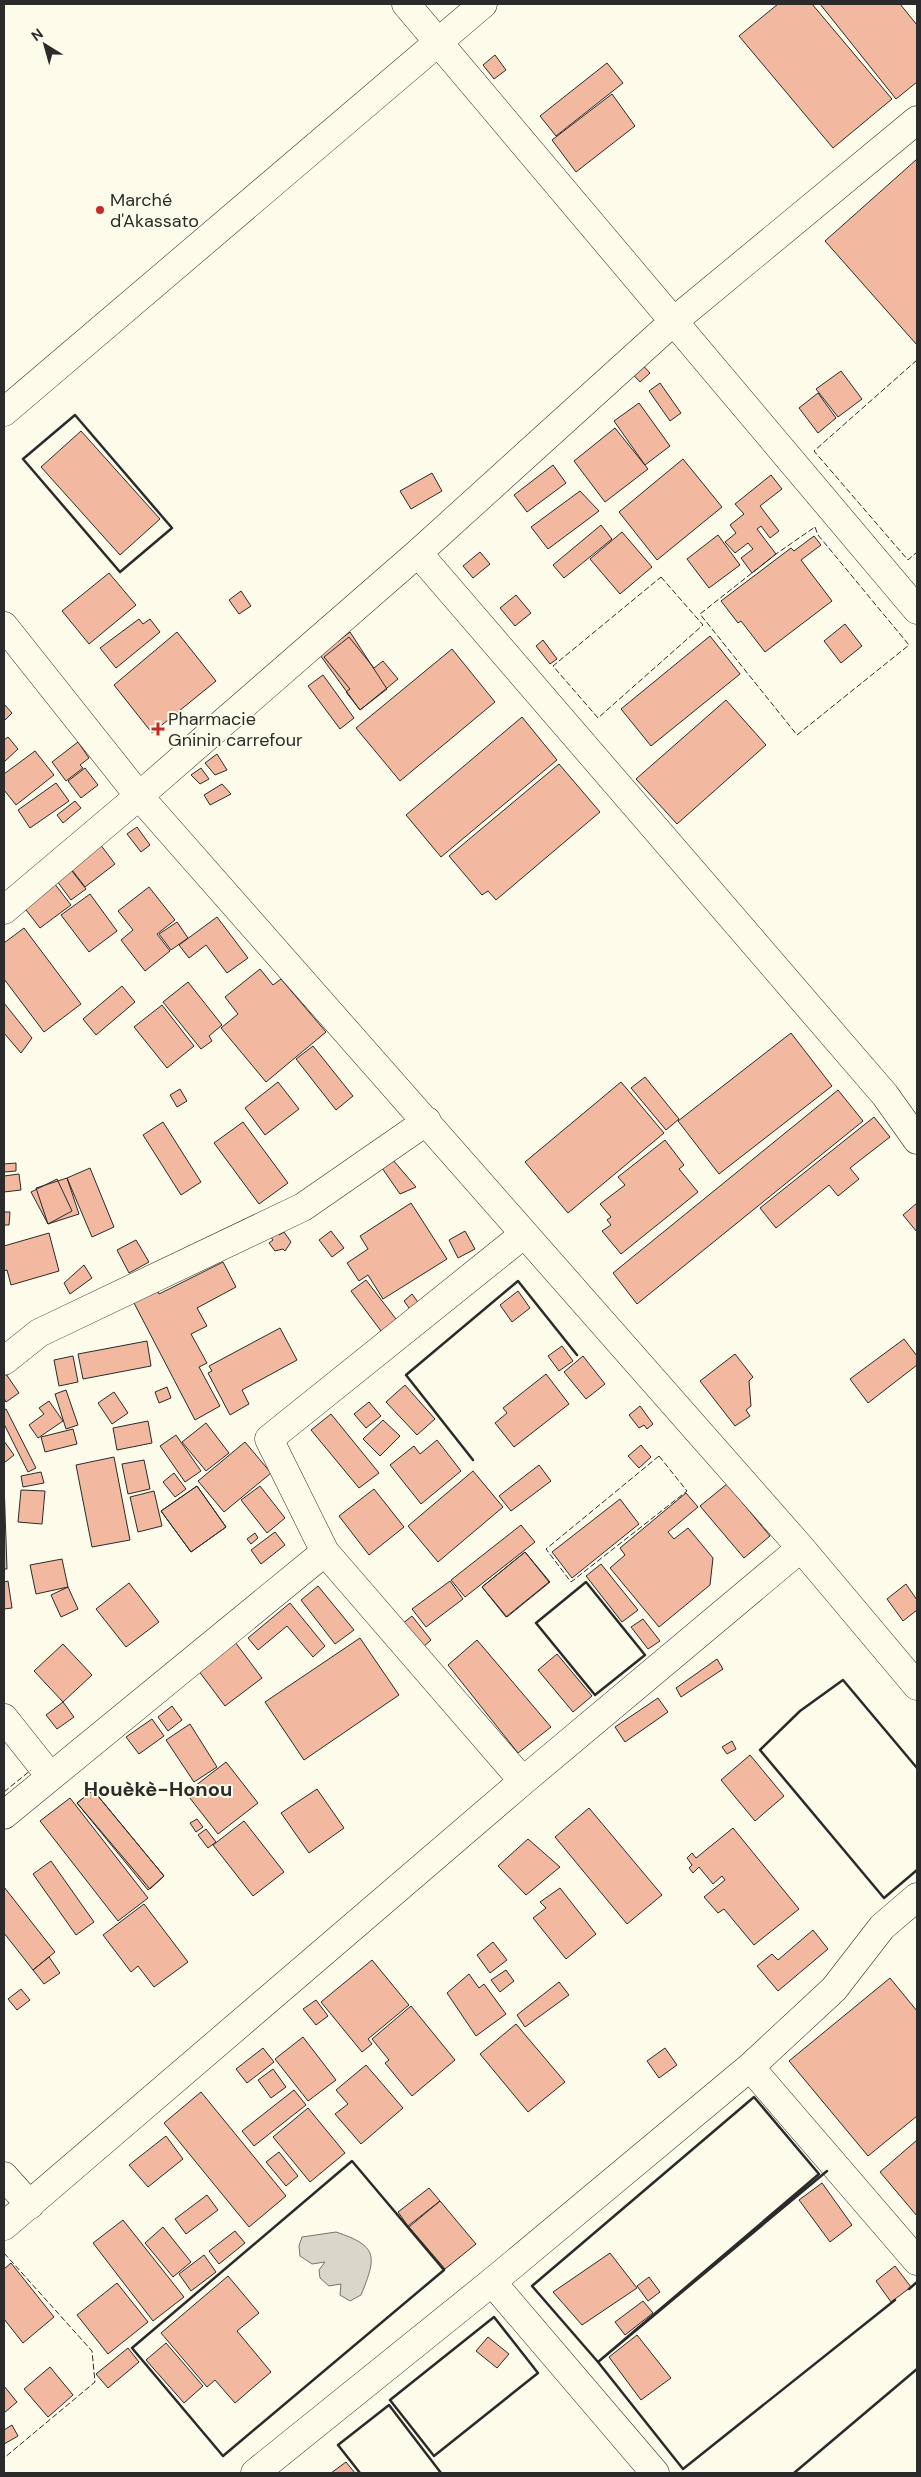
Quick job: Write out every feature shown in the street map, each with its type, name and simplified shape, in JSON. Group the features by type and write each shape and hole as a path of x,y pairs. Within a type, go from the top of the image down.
{"street":[{"path":"406,4 917,610"},
{"path":"4,412 483,4"},
{"path":"4,910 139,796 418,553 674,321 917,120"},
{"path":"418,553 885,1095 917,1140"},
{"path":"4,626 139,796 801,1548 917,1686"},
{"path":"4,1361 39,1333 303,1207 427,1121"},
{"path":"523,1234 269,1439 325,1552 523,1781"},
{"path":"4,2226 523,1781 801,1548"},
{"path":"4,1815 325,1552"},
{"path":"4,1718 50,1776"},
{"path":"254,2473 492,2282 750,2067 834,1989 882,1927 917,1897"},
{"path":"750,2067 917,2261"},
{"path":"4,2176 30,2205"},
{"path":"492,2282 655,2473"}],"shaded area":[{"path":"336,2232 360,2242 367,2248 370,2254 370,2271 361,2295 350,2301 340,2295 341,2284 329,2286 320,2278 319,2270 325,2262 312,2264 300,2256 299,2246 302,2237"}],"building":[{"path":"778,4 812,4 892,99 833,148 739,36"},
{"path":"820,4 900,4 917,25 917,82 896,99"},
{"path":"495,55 506,70 494,79 483,65"},
{"path":"607,63 623,83 556,136 540,116"},
{"path":"612,94 635,126 576,172 552,140"},
{"path":"917,159 917,345 825,241"},
{"path":"637,359 650,373 640,382 627,368"},
{"path":"841,371 862,399 838,417 816,389"},
{"path":"660,383 681,413 670,421 649,391"},
{"path":"818,393 836,418 818,433 799,408"},
{"path":"639,403 670,446 645,465 614,421"},
{"path":"615,428 648,469 605,502 574,461"},
{"path":"81,431 160,519 120,555 41,467"},
{"path":"683,459 722,507 657,560 619,512"},
{"path":"553,465 566,483 527,512 514,495"},
{"path":"432,473 442,491 411,509 400,491"},
{"path":"771,475 782,489 760,506 779,531 770,538 761,526 757,529 776,554 752,573 741,558 753,549 748,543 735,553 725,542 736,533 730,525 744,514 735,504"},
{"path":"580,491 599,511 548,549 531,527"},
{"path":"601,525 612,539 564,578 553,565"},
{"path":"622,532 652,567 620,594 590,559"},
{"path":"718,535 740,565 709,588 687,559"},
{"path":"814,536 821,545 801,560 832,601 765,652 741,621 738,623 721,601 791,548 794,551"},
{"path":"480,552 490,564 473,578 463,566"},
{"path":"109,573 136,605 89,644 62,611"},
{"path":"241,591 251,606 239,614 229,600"},
{"path":"516,595 531,613 515,626 500,608"},
{"path":"139,619 143,624 150,619 160,632 116,668 100,648"},
{"path":"845,624 862,646 841,663 824,641"},
{"path":"177,632 216,681 152,733 114,685"},
{"path":"350,632 387,689 360,710 320,655"},
{"path":"710,636 740,674 651,746 621,709"},
{"path":"349,637 374,668 383,661 398,679 360,710 346,692 350,689 324,657"},
{"path":"543,640 557,659 550,664 536,646"},
{"path":"452,649 495,702 400,781 356,728"},
{"path":"323,675 354,718 340,729 308,686"},
{"path":"726,700 766,745 677,824 636,779"},
{"path":"4,704 12,713 4,721"},
{"path":"522,717 557,760 441,857 406,815"},
{"path":"8,737 18,749 4,762 4,740"},
{"path":"78,742 89,758 80,765 83,768 66,781 52,762"},
{"path":"35,751 54,775 16,805 4,790 4,774"},
{"path":"217,754 227,770 215,775 205,763"},
{"path":"559,764 600,812 496,900 488,891 482,895 449,856"},
{"path":"85,768 98,785 81,798 68,781"},
{"path":"201,768 209,779 200,784 191,775"},
{"path":"56,783 69,801 30,828 18,810"},
{"path":"222,784 231,794 210,805 204,795"},
{"path":"75,801 81,808 63,823 57,815"},
{"path":"137,827 150,845 141,852 127,834"},
{"path":"100,844 115,864 85,887 69,866"},
{"path":"68,866 86,889 71,900 54,877"},
{"path":"54,883 71,905 40,928 23,906"},
{"path":"149,887 175,920 157,934 170,951 145,971 121,940 133,930 118,911"},
{"path":"90,894 117,931 89,952 61,915"},
{"path":"217,917 248,958 227,973 206,945 189,958 179,945"},
{"path":"177,922 188,938 171,950 159,934"},
{"path":"24,928 81,1004 44,1032 4,979 4,943"},
{"path":"260,969 273,985 281,979 326,1032 266,1082 221,1028 238,1014 225,997"},
{"path":"188,982 222,1025 209,1036 212,1041 201,1049 163,1002"},
{"path":"122,986 135,1002 96,1035 83,1019"},
{"path":"4,1003 32,1038 21,1053 4,1033"},
{"path":"162,1005 194,1046 167,1068 134,1027"},
{"path":"791,1033 832,1086 719,1174 678,1121"},
{"path":"313,1046 353,1096 336,1110 296,1059"},
{"path":"645,1077 679,1119 666,1130 631,1088"},
{"path":"278,1082 299,1109 265,1135 245,1108"},
{"path":"621,1082 664,1133 568,1213 525,1162"},
{"path":"180,1089 187,1101 177,1107 170,1095"},
{"path":"838,1090 863,1121 637,1304 613,1273"},
{"path":"874,1117 890,1137 850,1168 859,1179 838,1196 829,1185 776,1228 760,1208"},
{"path":"163,1122 201,1182 181,1195 143,1135"},
{"path":"243,1122 288,1183 259,1204 214,1143"},
{"path":"665,1140 684,1165 679,1169 698,1192 621,1254 602,1231 611,1225 607,1220 611,1217 600,1204 625,1185 618,1177"},
{"path":"393,1160 416,1187 400,1194 382,1168"},
{"path":"16,1163 16,1171 4,1172 4,1164"},
{"path":"90,1168 114,1227 92,1237 67,1178"},
{"path":"19,1174 21,1190 4,1192 4,1176"},
{"path":"67,1178 79,1214 48,1224 36,1188"},
{"path":"57,1179 72,1211 48,1224 31,1192"},
{"path":"411,1203 447,1259 383,1299 368,1275 359,1281 347,1263 368,1249 360,1236"},
{"path":"917,1203 917,1232 903,1215"},
{"path":"4,1212 10,1212 9,1225 4,1225"},
{"path":"276,1231 279,1235 284,1232 291,1242 285,1251 283,1249 275,1251 269,1243 273,1240 270,1236"},
{"path":"331,1231 344,1248 332,1257 319,1240"},
{"path":"465,1231 475,1249 458,1258 449,1240"},
{"path":"49,1233 59,1271 11,1285 7,1270 4,1271 4,1246"},
{"path":"136,1240 149,1262 129,1273 117,1250"},
{"path":"223,1262 236,1287 197,1308 207,1326 191,1334 207,1363 199,1367 220,1406 195,1420 134,1303 157,1290 159,1294"},
{"path":"84,1265 92,1278 70,1294 64,1283"},
{"path":"366,1280 399,1323 384,1335 351,1291"},
{"path":"518,1291 530,1308 512,1322 500,1305"},
{"path":"412,1294 420,1305 412,1312 404,1301"},
{"path":"280,1328 297,1360 242,1390 249,1404 230,1415 208,1373 212,1371 209,1366"},
{"path":"904,1339 917,1356 917,1365 868,1403 850,1379"},
{"path":"147,1341 151,1366 83,1379 78,1354"},
{"path":"562,1346 573,1361 559,1371 548,1356"},
{"path":"735,1354 753,1377 749,1381 751,1406 746,1410 750,1416 735,1426 700,1381"},
{"path":"73,1356 78,1382 59,1386 54,1360"},
{"path":"583,1356 605,1384 586,1399 564,1372"},
{"path":"6,1374 19,1393 6,1402 4,1398 4,1375"},
{"path":"546,1374 569,1404 514,1447 495,1423 507,1413 503,1408"},
{"path":"405,1385 435,1419 417,1435 386,1402"},
{"path":"167,1387 171,1398 159,1403 155,1392"},
{"path":"66,1390 78,1425 66,1429 55,1394"},
{"path":"114,1392 128,1413 112,1424 98,1403"},
{"path":"49,1401 63,1421 38,1438 29,1425 44,1414 39,1408"},
{"path":"369,1402 381,1416 366,1428 354,1414"},
{"path":"640,1406 653,1424 647,1429 644,1425 639,1428 629,1415"},
{"path":"6,1409 36,1468 28,1472 4,1424 4,1410"},
{"path":"331,1414 379,1473 359,1488 311,1430"},
{"path":"383,1420 400,1436 380,1456 363,1439"},
{"path":"148,1421 152,1443 117,1450 113,1428"},
{"path":"206,1423 229,1453 206,1471 182,1442"},
{"path":"73,1429 77,1444 45,1452 41,1437"},
{"path":"176,1435 201,1471 185,1482 160,1446"},
{"path":"437,1440 461,1471 421,1504 390,1465 414,1446 420,1454"},
{"path":"4,1441 14,1455 4,1463"},
{"path":"245,1442 271,1473 224,1512 198,1481"},
{"path":"641,1445 651,1457 639,1468 628,1456"},
{"path":"114,1457 130,1540 92,1547 76,1465"},
{"path":"144,1460 150,1489 128,1494 122,1464"},
{"path":"539,1465 551,1481 511,1511 499,1496"},
{"path":"473,1471 503,1507 438,1562 408,1526"},
{"path":"41,1472 44,1483 23,1487 21,1476"},
{"path":"174,1473 186,1489 175,1497 163,1482"},
{"path":"4,1483 7,1569 4,1569"},
{"path":"727,1484 770,1536 744,1558 700,1506"},
{"path":"197,1486 226,1527 191,1552 161,1511"},
{"path":"197,1486 226,1527 191,1552 161,1511"},
{"path":"260,1486 285,1518 267,1533 241,1500"},
{"path":"374,1489 404,1527 369,1555 339,1516"},
{"path":"21,1490 45,1491 42,1524 18,1522"},
{"path":"154,1491 162,1526 138,1532 130,1497"},
{"path":"686,1493 698,1507 668,1532 674,1539 688,1528 713,1558 710,1585 659,1627 610,1568 625,1555 620,1548"},
{"path":"620,1499 639,1524 572,1578 552,1552"},
{"path":"521,1525 535,1542 465,1597 451,1580"},
{"path":"275,1532 285,1545 261,1564 251,1550"},
{"path":"255,1533 258,1538 251,1544 247,1539"},
{"path":"525,1552 550,1582 507,1617 482,1587"},
{"path":"525,1552 549,1582 506,1617 482,1587"},
{"path":"62,1559 68,1587 36,1594 30,1565"},
{"path":"601,1564 638,1610 622,1622 586,1576"},
{"path":"8,1581 12,1608 4,1609 4,1582"},
{"path":"450,1581 463,1599 426,1627 412,1609"},
{"path":"129,1583 159,1622 126,1647 96,1609"},
{"path":"906,1584 917,1600 917,1610 903,1621 887,1599"},
{"path":"318,1586 354,1630 335,1644 301,1600"},
{"path":"68,1587 78,1609 61,1617 51,1595"},
{"path":"290,1603 325,1646 313,1657 287,1626 258,1650 248,1638"},
{"path":"412,1616 431,1640 422,1648 402,1624"},
{"path":"643,1619 660,1641 648,1649 631,1627"},
{"path":"360,1638 399,1695 304,1760 265,1702"},
{"path":"477,1640 551,1727 518,1753 448,1665"},
{"path":"235,1642 262,1678 225,1706 198,1670"},
{"path":"63,1644 92,1675 63,1702 34,1671"},
{"path":"557,1654 592,1696 573,1712 538,1670"},
{"path":"717,1659 723,1669 681,1697 676,1688"},
{"path":"658,1698 668,1712 625,1742 615,1727"},
{"path":"63,1702 74,1717 57,1729 46,1715"},
{"path":"172,1706 182,1720 168,1731 158,1717"},
{"path":"152,1719 164,1736 139,1754 126,1737"},
{"path":"190,1724 217,1767 194,1782 166,1740"},
{"path":"732,1741 736,1749 727,1754 722,1747"},
{"path":"750,1755 784,1796 755,1821 721,1780"},
{"path":"226,1762 258,1803 218,1834 186,1793"},
{"path":"317,1789 344,1828 309,1853 281,1813"},
{"path":"93,1790 164,1876 148,1890 77,1803"},
{"path":"93,1790 164,1876 150,1889 77,1803"},
{"path":"70,1798 148,1898 118,1921 40,1821"},
{"path":"589,1808 662,1895 627,1924 555,1837"},
{"path":"197,1819 203,1827 196,1832 190,1823"},
{"path":"244,1821 284,1872 253,1896 213,1845"},
{"path":"733,1828 799,1909 754,1945 724,1909 718,1913 704,1897 725,1880 722,1876 713,1884 699,1867 693,1873 689,1868 692,1865 687,1858 692,1853 696,1858"},
{"path":"206,1829 216,1842 208,1848 198,1835"},
{"path":"528,1839 560,1867 526,1895 498,1866"},
{"path":"51,1861 94,1922 76,1935 33,1874"},
{"path":"4,1887 55,1952 33,1970 4,1933"},
{"path":"560,1888 596,1934 566,1959 533,1918 546,1908 540,1902"},
{"path":"144,1904 188,1962 154,1987 138,1966 131,1972 103,1935"},
{"path":"813,1930 828,1949 778,1991 757,1966 772,1954 778,1960"},
{"path":"493,1942 507,1960 490,1973 477,1955"},
{"path":"49,1957 60,1973 44,1984 33,1970"},
{"path":"372,1960 409,2005 368,2039 372,2044 362,2052 321,2002"},
{"path":"506,1970 514,1981 500,1992 491,1980"},
{"path":"469,1974 479,1988 484,1984 506,2014 476,2036 447,1993"},
{"path":"890,1978 917,2011 917,2116 868,2156 789,2061"},
{"path":"559,1982 569,1995 525,2027 517,2015"},
{"path":"21,1989 30,2000 17,2010 8,1999"},
{"path":"316,2000 328,2016 316,2025 303,2009"},
{"path":"411,2006 455,2060 412,2096 385,2063 389,2060 372,2039"},
{"path":"516,2024 565,2082 528,2112 480,2054"},
{"path":"303,2037 336,2080 308,2101 275,2059"},
{"path":"263,2048 274,2062 247,2083 236,2069"},
{"path":"665,2048 677,2065 659,2078 647,2061"},
{"path":"366,2065 403,2108 361,2144 335,2114 348,2104 336,2090"},
{"path":"273,2069 286,2087 271,2098 258,2080"},
{"path":"294,2090 306,2105 254,2146 242,2131"},
{"path":"201,2092 286,2196 249,2227 164,2123"},
{"path":"308,2108 345,2153 310,2182 273,2137"},
{"path":"166,2136 183,2159 148,2187 129,2165"},
{"path":"917,2140 917,2216 880,2172"},
{"path":"279,2152 298,2176 286,2186 266,2162"},
{"path":"822,2183 852,2225 830,2242 799,2200"},
{"path":"429,2188 440,2201 408,2226 398,2212"},
{"path":"207,2195 218,2210 186,2234 175,2219"},
{"path":"440,2201 476,2244 445,2269 409,2227"},
{"path":"123,2220 184,2297 153,2321 93,2243"},
{"path":"163,2227 191,2262 173,2277 145,2243"},
{"path":"235,2231 245,2243 219,2264 209,2251"},
{"path":"610,2253 637,2288 582,2325 553,2292"},
{"path":"204,2255 216,2272 191,2291 179,2274"},
{"path":"11,2263 54,2317 23,2343 4,2319 4,2269"},
{"path":"895,2266 911,2287 891,2302 876,2281"},
{"path":"228,2276 259,2313 237,2331 271,2372 235,2403 215,2380 207,2387 161,2333"},
{"path":"649,2277 660,2292 648,2301 637,2286"},
{"path":"117,2283 148,2322 108,2354 77,2315"},
{"path":"643,2301 653,2313 625,2335 615,2322"},
{"path":"637,2335 671,2378 641,2400 609,2357"},
{"path":"488,2337 509,2354 497,2368 476,2351"},
{"path":"166,2343 203,2386 184,2403 146,2360"},
{"path":"128,2348 139,2362 108,2388 96,2374"},
{"path":"50,2367 73,2395 48,2417 24,2389"},
{"path":"4,2386 17,2402 4,2413"},
{"path":"12,2425 18,2436 4,2444 4,2430"},
{"path":"346,2462 355,2473 331,2473"}],"fence":[{"path":"917,360 814,451 908,560 917,552"},
{"path":"815,527 818,535 909,645 797,735 700,614 776,554 815,527"},
{"path":"661,577 703,625 598,718 553,666 661,577"},
{"path":"659,1456 687,1491 571,1582 546,1549 659,1456"},
{"path":"4,1792 31,1770"},
{"path":"4,2253 92,2351 95,2382 4,2458"}],"wall":[{"path":"75,415 172,528 120,572 23,459 75,415"},
{"path":"473,1460 406,1375 518,1281 577,1355"},
{"path":"586,1582 645,1655 595,1695 536,1623 586,1582"},
{"path":"917,1768 843,1680 800,1711 760,1750 884,1898 917,1870"},
{"path":"754,2097 819,2174 598,2362 532,2286 754,2097"},
{"path":"352,2161 444,2270 223,2456 132,2348 352,2161"},
{"path":"827,2171 598,2362 683,2469 895,2300"},
{"path":"909,2289 917,2282"},
{"path":"494,2317 538,2373 434,2456 390,2400 494,2317"},
{"path":"794,2473 917,2369"},
{"path":"360,2473 338,2445 389,2405 441,2473"}],"place":[{"name":"Marché d'Akassato","path":"100,210"},
{"name":"Pharmacie Gninin carrefour","path":"158,729"}],"district":[{"name":"Houèkè-Honou","path":"158,1789"}]}
